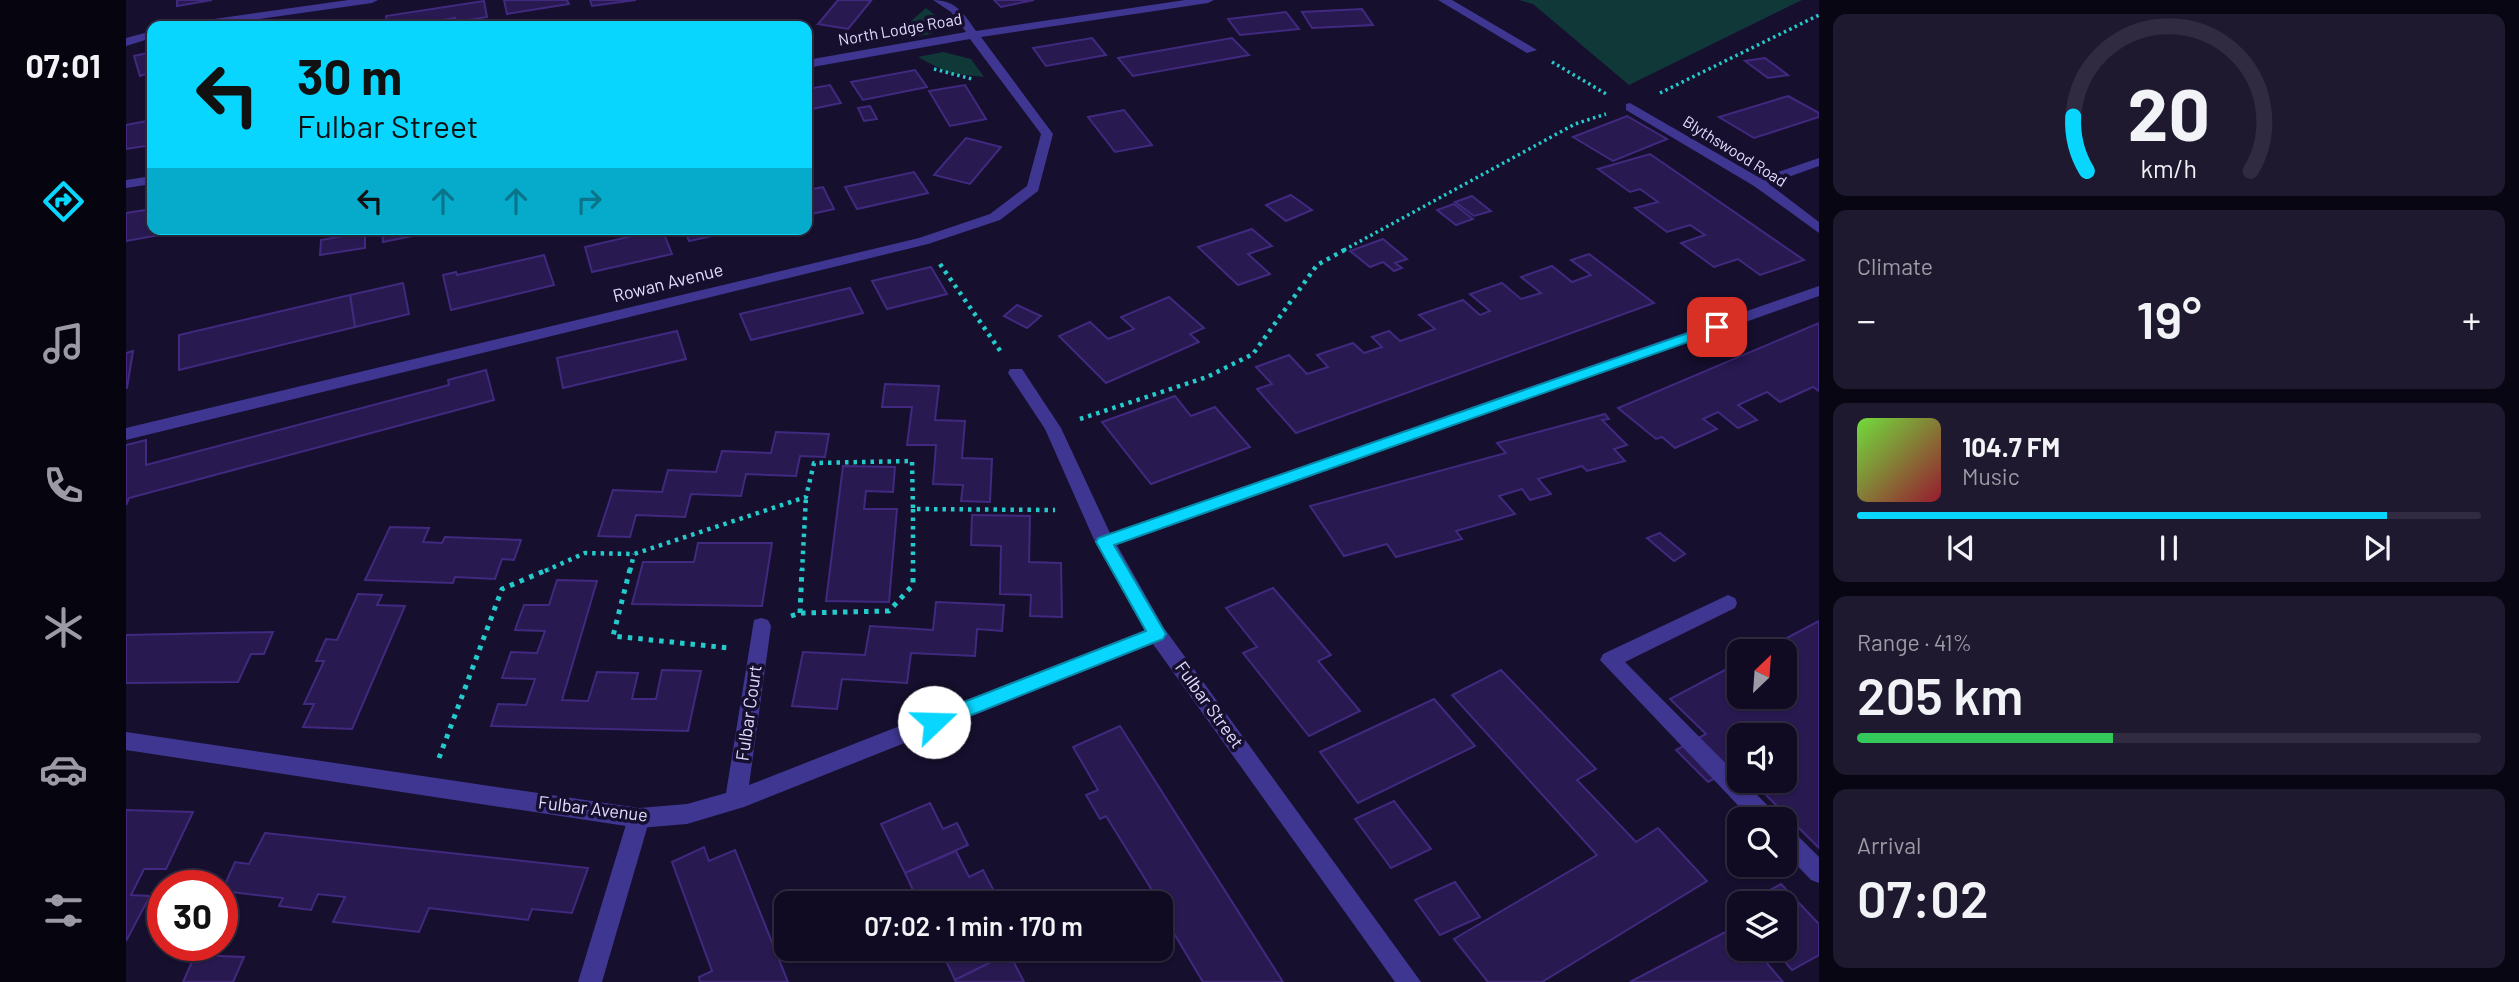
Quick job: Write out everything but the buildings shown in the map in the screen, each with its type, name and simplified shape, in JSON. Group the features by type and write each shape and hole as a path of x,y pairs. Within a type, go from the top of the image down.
{"street":[{"path":"222,21 373,0"},
{"path":"939,0 955,10 971,35"},
{"name":"North Lodge Road","path":"812,63 971,35 1208,0"},
{"path":"1444,0 1531,50"},
{"name":"Rowan Avenue","path":"126,434 923,241 995,217 1033,188 1047,134 971,35"},
{"path":"126,42 147,36"},
{"name":"Blythswood Road","path":"1630,107 1759,183 1819,229"},
{"path":"1759,183 1819,162"},
{"path":"126,184 147,181"},
{"path":"1104,542 1819,292"},
{"name":"Fulbar Street","path":"1016,373 1053,428 1104,542 1157,634 1409,982"},
{"path":"1728,603 1610,660 1754,807"},
{"name":"Fulbar Court","path":"736,800 761,626"},
{"name":"Fulbar Avenue","path":"126,741 639,818 687,814 736,800 1157,634"},
{"path":"590,982 639,818"},
{"path":"1797,850 1819,872"}],"path":[{"path":"1053,428 1207,377 1253,354 1317,265 1575,124 1630,107 1819,15"},
{"path":"1531,50 1630,107"},
{"path":"923,241 1016,373"},
{"path":"761,626 800,613 889,611 913,585 912,461 814,463 806,497 800,613"},
{"path":"429,786 502,589 585,553 634,554 806,497"},
{"path":"913,509 1088,510"},
{"path":"634,554 613,636 758,651"}],"green space":[{"path":"1519,0 1802,0 1629,85 1533,4"},
{"path":"926,8 944,22 931,34 906,38 909,23"},
{"path":"943,52 971,59 984,77 948,73 918,57"}],"route":[{"path":"934,722 1157,634 1104,542 1717,327"}]}
